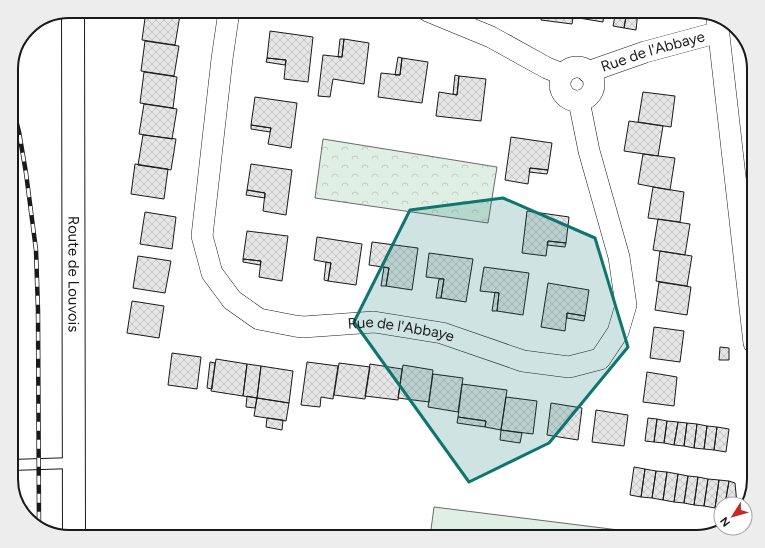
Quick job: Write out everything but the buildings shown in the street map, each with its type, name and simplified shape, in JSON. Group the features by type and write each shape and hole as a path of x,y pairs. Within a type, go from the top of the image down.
{"street":[{"name":"Route de Louvois","path":"73,18 74,530"},
{"name":"Rue de l'Abbaye","path":"228,18 202,236 212,273 232,300 259,319 303,327 374,322 442,333 523,361 569,367 600,359 618,332 626,305 619,257 588,151 579,101"},
{"path":"445,18 491,37 547,68 562,74"},
{"name":"Rue de l'Abbaye","path":"588,72 718,25"},
{"path":"718,25 747,281"},
{"path":"572,67 578,67 588,72 594,82 594,87 589,96 579,101 568,99 561,91 559,85 562,74 572,67"}],"lane":[{"path":"18,465 73,463"}],"highlighted area":[{"path":"503,198 595,238 628,347 549,443 469,482 354,322 410,210"}],"green space":[{"path":"323,139 497,167 488,223 315,198"},
{"path":"434,507 619,530 431,530"}],"railway":[{"path":"18,128 26,173 36,250 38,310 39,520"}]}
